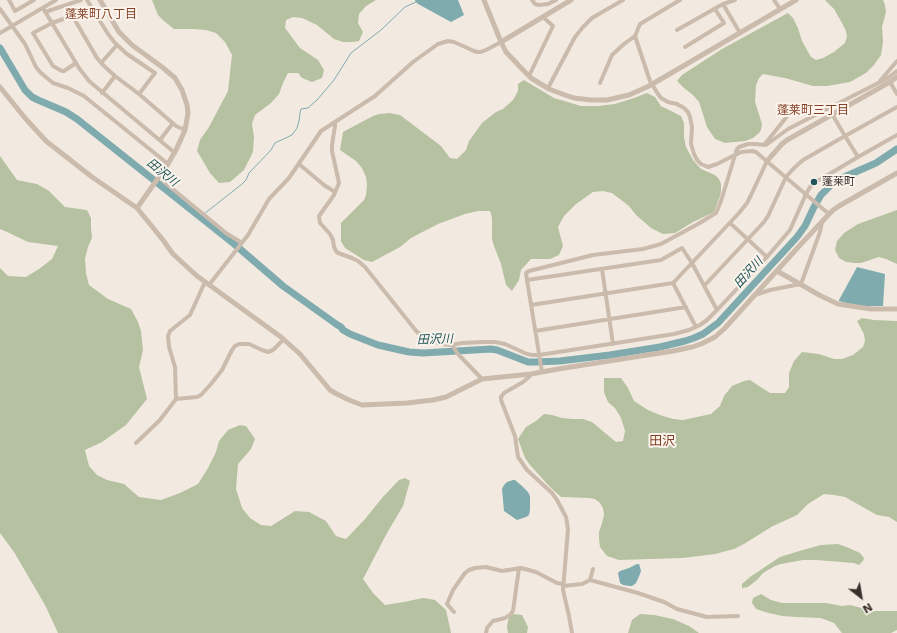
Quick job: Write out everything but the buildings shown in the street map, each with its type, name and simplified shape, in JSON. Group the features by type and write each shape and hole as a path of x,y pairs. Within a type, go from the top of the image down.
{"street":[{"path":"9,0 15,11 34,0"},
{"path":"44,10 56,0"},
{"path":"0,33 44,10 81,0"},
{"path":"86,0 117,45 154,73 139,94"},
{"path":"100,0 119,32 132,45 175,78 180,85 185,98 188,113 185,130 175,153 137,208"},
{"path":"484,0 506,52 529,76 548,88 565,95 574,98 598,100 622,97 639,91 796,0"},
{"path":"532,0 535,4 539,5 548,4 556,0"},
{"path":"136,443 160,420 176,399 175,367 169,347 169,332 190,315 207,284 248,235 269,199 289,178 321,131 375,96 413,62 438,44 448,41 454,42 474,51 481,52 501,42 571,0"},
{"path":"548,88 575,37 583,27 592,18 623,0"},
{"path":"600,83 612,55 635,36 640,24 678,0"},
{"path":"677,30 715,8 735,0"},
{"path":"774,0 780,9"},
{"path":"723,4 740,33"},
{"path":"685,47 724,23 715,8"},
{"path":"0,9 27,48 36,67 41,73 53,83 84,96 168,164"},
{"path":"76,63 64,71 53,66 33,33 52,23 92,9"},
{"path":"44,10 76,63 89,81 175,153"},
{"path":"72,16 101,63 173,123 185,130"},
{"path":"529,76 553,26 543,17"},
{"path":"635,36 652,84 661,98 681,106 688,112 692,126 691,144 694,154 701,164 708,167 741,152 756,152 829,214"},
{"path":"101,63 117,45"},
{"path":"878,82 897,61"},
{"path":"542,372 526,273 593,255 658,246 714,215 718,210 737,149 742,146 754,144 766,145 788,129 888,78 897,71"},
{"path":"102,93 115,76"},
{"path":"532,305 673,283 747,203 767,161 782,144 897,77"},
{"path":"890,82 897,94"},
{"path":"0,87 25,118 51,145 92,177 137,208 164,240 172,254 197,276 284,339 300,354 330,390 362,405 400,404 446,398 482,379 531,374 673,351 701,344 718,335 829,214 839,206 897,173"},
{"path":"764,145 789,114 798,107 803,105 833,106"},
{"path":"704,286 756,232 768,216 786,177 803,160 897,107"},
{"path":"832,114 858,157"},
{"path":"335,122 336,126 332,152 339,183 335,192 319,216 320,223 330,234 336,251 358,261 365,267 417,332 427,338 440,344 453,347 462,343 495,342 505,344 527,354 539,355 674,334 696,327 707,320 717,310 768,256 790,230 806,194 815,182 897,135"},
{"path":"160,140 173,123"},
{"path":"299,164 324,185 335,192"},
{"path":"163,181 226,233 242,243"},
{"path":"801,284 815,247 822,221"},
{"path":"730,223 768,256"},
{"path":"527,280 662,260 682,248 692,263 717,310"},
{"path":"602,269 613,344"},
{"path":"777,271 838,304 866,308 897,309"},
{"path":"673,283 696,327"},
{"path":"754,295 770,290 801,284"},
{"path":"535,331 686,307"},
{"path":"176,399 197,397 201,395 222,370 232,350 238,344 245,343 268,352 274,349 284,339"},
{"path":"453,347 482,379"},
{"path":"531,374 523,382 504,393 502,400 515,436 518,457 527,470 552,493 566,517 568,529 563,585 572,633"},
{"path":"454,612 447,604 460,578 469,570 486,567 502,571 520,568 536,572 563,585 582,584 590,580 638,593 664,602 678,609 707,617 738,616"},
{"path":"486,633 487,628 493,621 507,617 513,611 520,568"},
{"path":"590,580 594,569"}],"green space":[{"path":"152,0 376,0 366,6 359,14 358,23 363,32 359,41 343,42 334,39 317,25 302,18 293,17 286,20 285,28 300,48 318,60 324,70 322,78 312,82 302,78 298,73 288,73 279,94 271,103 255,115 252,124 254,137 253,152 244,170 230,182 219,183 210,173 197,151 200,140 209,127 228,91 232,55 225,42 216,33 206,30 174,29 158,15"},
{"path":"825,0 883,0 886,12 882,27 883,42 881,55 874,65 866,73 850,82 827,86 813,86 785,78 763,74 759,78 756,85 755,102 762,124 759,133 753,138 745,141 725,143 715,139 707,127 699,102 677,81 682,75 722,49 788,13 793,18 802,41 811,57 816,60 834,52 845,43 847,37 846,31 834,9"},
{"path":"524,80 554,98 581,106 615,104 647,93 655,97 661,106 681,116 684,123 686,147 693,160 701,169 715,175 719,179 721,191 714,212 675,233 663,234 651,228 636,215 629,206 612,193 603,191 593,192 576,204 564,216 558,227 563,246 559,255 550,259 531,259 521,270 519,280 512,291 506,285 501,264 492,239 492,218 490,211 478,211 465,214 438,224 411,238 400,247 372,262 364,260 345,248 341,241 341,223 364,200 367,185 366,177 362,168 356,161 340,150 343,132 379,114 390,113 400,115 441,146 450,158 457,159 466,150 469,141 482,123 496,112 503,109 513,100 518,91 518,84"},
{"path":"0,156 17,180 37,184 49,191 65,207 87,210 91,218 92,238 85,259 89,285 108,299 131,309 141,331 143,350 139,367 147,399 126,425 102,442 85,450 89,466 97,475 107,480 124,484 139,497 161,500 198,484 216,452 219,441 228,430 240,425 246,426 255,439 251,449 238,464 236,489 242,508 250,518 261,525 271,526 295,511 309,512 326,521 336,536 346,539 399,480 405,478 410,481 403,506 363,579 373,593 385,605 423,598 435,600 446,610 451,633 58,633 45,605 14,552 0,533 0,268 8,276 26,277 52,259 58,246 28,242 0,229"},
{"path":"897,210 897,264 879,257 861,263 846,262 839,258 835,250 837,241 844,233 858,224"},
{"path":"862,318 897,321 897,522 889,517 877,515 845,497 824,494 808,504 797,515 771,527 734,549 715,554 683,558 619,560 607,556 600,547 599,532 604,515 603,508 600,503 595,499 589,498 561,497 550,487 525,458 518,439 526,427 544,414 562,418 583,419 592,422 616,442 623,441 625,431 621,418 615,408 608,402 604,392 604,378 621,378 634,401 648,410 660,415 683,420 711,414 720,406 724,396 732,386 744,381 750,380 770,393 785,393 789,387 789,373 794,361 802,352 819,354 834,359 842,359 853,355 863,347 865,341 864,334 857,321"},
{"path":"838,544 860,553 864,558 863,561 859,565 854,563 816,560 803,560 781,564 763,573 748,587 742,588 742,584 750,577 780,557 821,545"},
{"path":"761,594 771,600 782,603 826,603 842,606 850,605 873,611 897,611 897,630 891,633 842,633 834,623 821,618 782,616 756,609 752,603 753,598"},
{"path":"513,614 522,615 528,627 527,633 508,633 507,626 509,617"},
{"path":"640,614 673,619 689,626 699,633 628,633 632,620"}],"water":[{"path":"415,0 458,0 464,15 451,22 418,4"},
{"path":"857,267 885,274 883,306 857,306 839,301"},
{"path":"513,480 522,486 530,496 529,515 517,520 504,511 502,489 507,482"},
{"path":"639,564 641,571 636,583 630,586 620,583 618,573"}],"waterway":[{"path":"204,214 242,184 246,180 249,173 271,150 275,143 292,135 297,128 301,109 308,108 317,100 334,80 351,53 381,30 405,7 416,2"},
{"name":"田沢川","path":"0,48 25,90 32,97 66,112 77,119 233,243 283,286 350,334 378,345 409,352 423,353 491,349 528,362 560,361 660,347 694,338 703,334 718,323 797,237 805,226 821,195 835,181 876,163 897,149"}],"place":[{"name":"蓬莱町","path":"814,182"}],"district":[{"name":"蓬莱町八丁目","path":"101,15"},
{"name":"蓬莱町三丁目","path":"813,111"},
{"name":"田沢","path":"662,442"}]}
